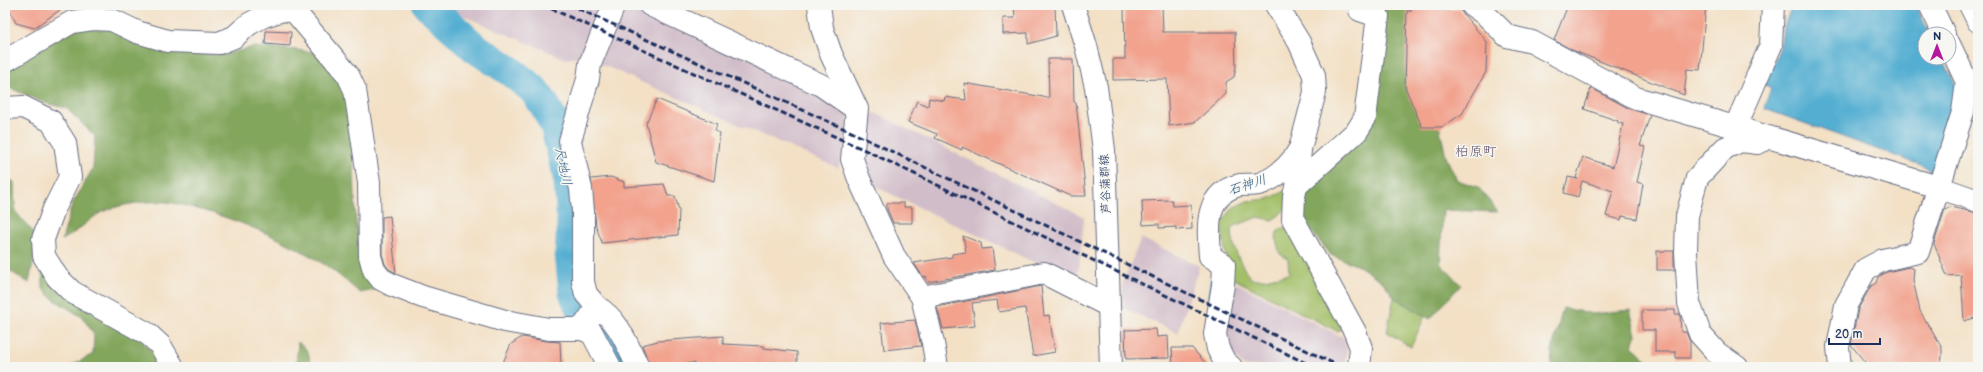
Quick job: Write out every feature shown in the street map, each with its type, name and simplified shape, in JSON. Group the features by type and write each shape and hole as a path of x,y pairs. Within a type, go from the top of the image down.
{"street":[{"path":"610,367 592,333 583,282 583,211 581,189 570,141 588,79 590,64 614,5"},
{"path":"650,5 821,84 857,109"},
{"path":"819,5 822,28 831,54 857,109 852,159 859,179 894,256 922,297 937,367"},
{"name":"芦谷蒲郡線","path":"1073,5 1086,46 1100,112 1104,150 1111,367"},
{"path":"1276,5 1299,42 1314,76 1315,92 1294,196 1293,219 1355,332 1361,348 1359,367"},
{"path":"1735,128 1770,45 1773,5"},
{"path":"1930,5 1940,26"},
{"path":"1970,5 1978,21"},
{"path":"1483,8 1508,36 1532,42 1636,98 1938,187 1978,201"},
{"path":"5,62 72,22 93,19 112,20 137,32 168,41 219,43 234,37 249,24 264,16 283,10 295,12 348,75 355,90 369,183 370,256 374,270 381,278 392,285 423,297 505,321 549,329 607,313 615,322 638,367"},
{"path":"1299,168 1357,131 1365,118 1366,10"},
{"path":"1840,367 1838,347 1842,322 1846,305 1854,287 1866,270 1883,260 1918,252 1963,112 1968,82 1957,60"},
{"path":"5,108 23,107 51,121 65,143 70,177 54,209 43,239 44,256 57,277 72,292 148,334 160,345 173,367"},
{"path":"1737,367 1717,353 1700,334 1689,303 1686,252 1687,216 1697,178 1725,148 1741,141 1758,143 1768,138"},
{"path":"1231,367 1225,362 1218,348 1215,334 1217,260 1208,220 1212,208 1218,196 1227,190 1240,185 1261,184 1279,174 1290,165 1299,168"},
{"path":"922,297 1044,273 1109,306"}],"shaded area":[{"path":"437,5 607,5 588,54 566,59"},
{"path":"623,5 635,5 843,103 850,110 844,152 838,168 598,63"},
{"path":"875,113 1084,217 1079,269 1071,280 868,183 863,173 864,118"},
{"path":"1141,238 1199,266 1178,333 1123,308 1123,282"},
{"path":"1236,283 1348,340 1344,367 1243,366 1225,342"}],"green space":[{"path":"1383,5 1413,5 1446,157 1457,180 1478,187 1498,212 1443,210 1440,263 1461,285 1430,319 1394,297 1383,282 1361,267 1331,255 1301,219 1306,190 1372,113"},
{"path":"81,25 110,29 141,45 180,52 224,55 253,47 319,53 347,93 353,143 356,224 364,267 379,289 360,293 325,265 285,242 230,219 192,207 173,203 147,202 109,209 97,215 62,240 72,205 93,168 95,136 66,108 45,103 5,86 5,69"},
{"path":"5,177 14,182 15,211 33,232 34,257 29,283 5,268"},
{"path":"1290,189 1286,208 1277,217 1272,220 1258,217 1232,227 1233,242 1237,254 1251,279 1264,279 1289,274 1288,259 1280,254 1276,240 1277,232 1287,226 1346,328 1337,331 1230,277 1220,224 1234,207 1247,201 1268,199"},
{"path":"42,270 140,338 165,367 69,367 93,354 94,334 82,317 53,299 43,289"},
{"path":"1394,297 1425,316 1411,347 1387,332"},
{"path":"1563,308 1593,314 1630,310 1636,335 1632,346 1651,363 1651,367 1551,367 1552,350"},
{"path":"298,342 308,351 311,367 296,367"}],"water":[{"path":"1792,5 1915,5 1926,26 1917,26 1917,66 1946,66 1957,88 1954,111 1934,176 1928,174 1929,168 1765,109 1771,87 1764,85 1779,50 1784,27"}],"building":[{"path":"7,5 67,5 34,28 16,23"},
{"path":"1014,5 1055,5 1056,36 1028,44 1028,33 1003,34 1003,18 1015,18"},
{"path":"1124,5 1162,5 1163,32 1235,32 1236,67 1234,77 1226,82 1226,94 1195,122 1169,126 1167,79 1113,80 1113,59 1125,59"},
{"path":"1411,5 1444,5 1444,10 1459,9 1487,42 1486,72 1462,114 1442,127 1422,127 1405,87 1407,11 1411,11"},
{"path":"1568,5 1706,5 1700,70 1687,69 1684,95 1572,50 1554,40"},
{"path":"266,31 291,32 290,46 265,44"},
{"path":"1048,59 1073,59 1074,102 1076,103 1086,196 1070,196 962,147 962,150 935,138 937,134 908,122 917,101 928,106 929,98 944,101 945,97 966,100 964,83 1049,98"},
{"path":"1591,88 1630,109 1650,115 1640,146 1645,147 1637,182 1643,184 1637,219 1622,216 1621,220 1606,216 1613,191 1582,181 1578,197 1564,193 1568,177 1578,179 1576,178 1583,157 1613,167 1623,124 1584,109"},
{"path":"657,99 717,124 715,131 720,133 714,181 656,162 646,123"},
{"path":"611,177 624,182 624,187 664,184 668,196 675,196 679,210 678,235 602,243 596,226 591,179"},
{"path":"1172,200 1173,206 1191,205 1192,229 1176,230 1176,227 1159,228 1159,224 1143,225 1142,201"},
{"path":"887,203 904,203 904,207 912,207 912,223 893,223 887,209"},
{"path":"1950,207 1978,213 1978,317 1964,321 1961,275 1947,276 1934,244 1945,209"},
{"path":"390,216 396,273 389,269 385,264 382,254 382,217"},
{"path":"963,236 981,243 982,249 992,248 995,270 928,282 926,276 923,277 914,263 952,257 952,254 966,252"},
{"path":"1657,251 1674,251 1674,270 1657,270"},
{"path":"1909,267 1914,269 1913,280 1920,311 1942,348 1942,358 1939,367 1869,367 1851,345 1858,309 1871,286 1876,283 1878,277 1887,272"},
{"path":"1041,286 1044,316 1049,315 1055,352 1033,356 1025,308 999,312 997,300 972,303 975,326 943,329 937,307"},
{"path":"1642,310 1675,310 1675,314 1680,314 1681,332 1686,332 1690,342 1690,358 1676,358 1676,352 1655,352 1655,330 1642,330"},
{"path":"915,320 921,346 884,350 881,323"},
{"path":"1156,329 1157,337 1168,336 1169,358 1126,359 1125,330"},
{"path":"723,336 723,344 764,346 764,348 797,352 797,367 694,367 694,363 666,365 666,367 650,367 642,345 658,341"},
{"path":"522,337 560,342 561,367 501,367 511,344"},
{"path":"1172,348 1192,348 1209,367 1173,367"}],"waterway":[{"name":"尺地川","path":"428,5 474,47 510,71 533,89 544,104 555,125 569,181 572,225 570,254 574,293 581,309 597,321 608,334 625,367"},
{"name":"石神川","path":"1210,297 1213,277"}],"railway":[{"path":"543,5 867,151 1314,367"},
{"path":"570,5 845,129 1341,367"}],"district":[{"name":"柏原町","path":"1476,151"}]}
